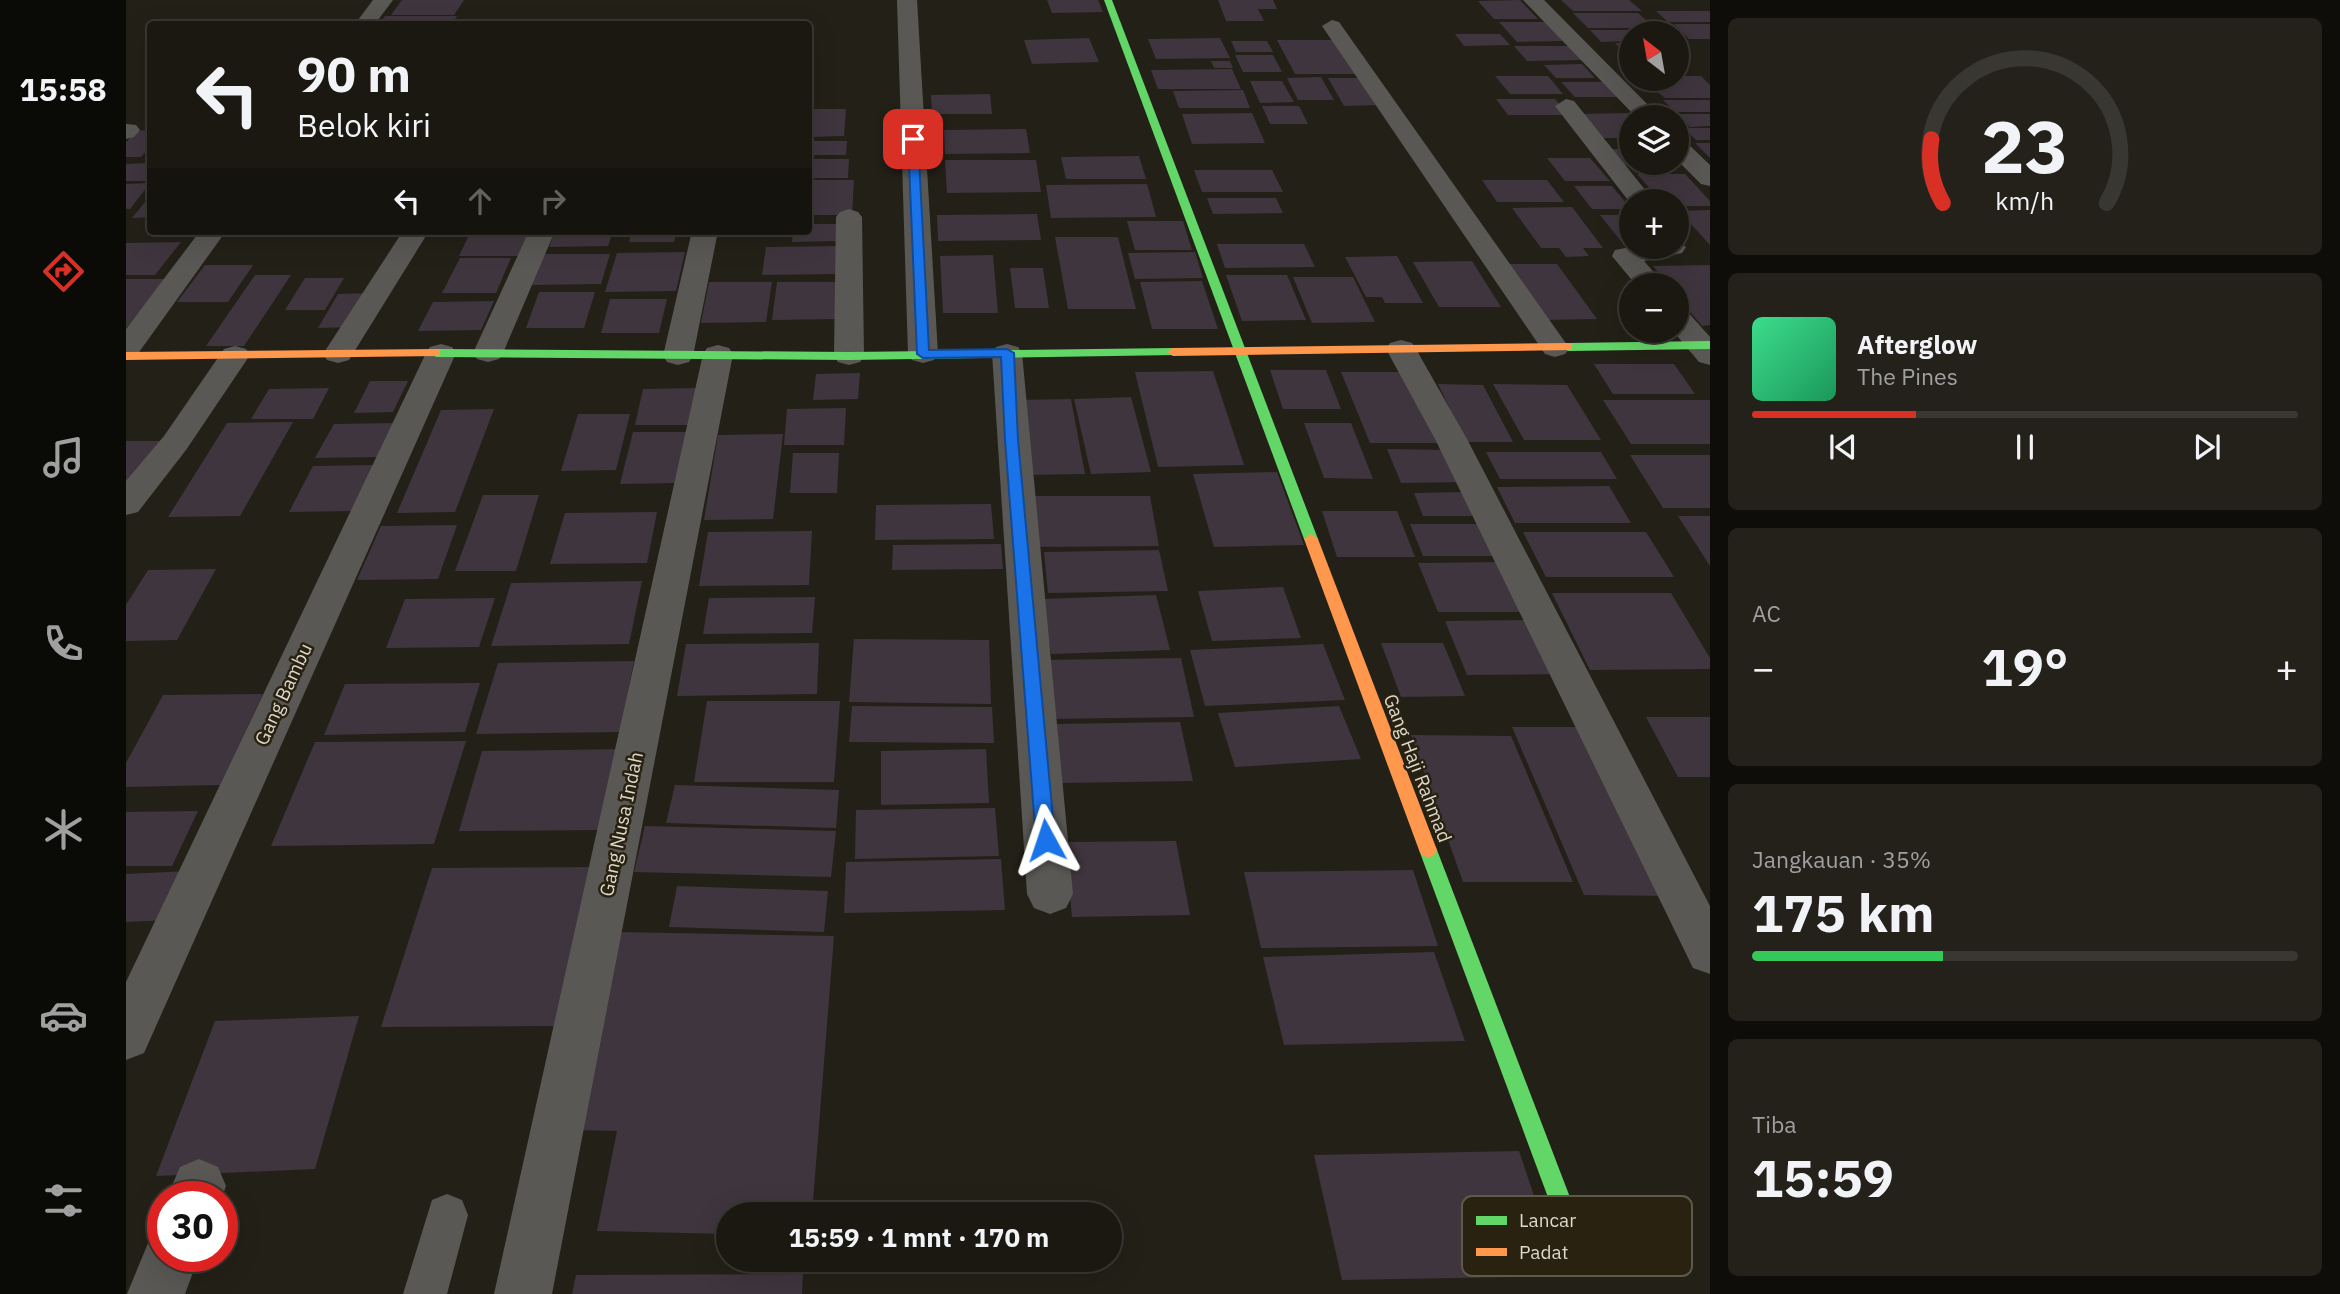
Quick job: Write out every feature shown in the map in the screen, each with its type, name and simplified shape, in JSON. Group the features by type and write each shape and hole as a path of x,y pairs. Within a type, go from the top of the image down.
{"street":[{"path":"367,21 383,0"},
{"path":"907,0 923,354"},
{"name":"Gang Haji Rahmad","path":"1108,0 1237,350 1558,1196"},
{"path":"1533,0 1637,105"},
{"path":"1332,26 1555,348"},
{"path":"1566,107 1632,189"},
{"path":"1689,158 1710,179"},
{"path":"849,217 849,356"},
{"path":"126,349 210,235"},
{"path":"338,354 413,235"},
{"path":"488,353 540,235"},
{"name":"Gang Nusa Indah","path":"523,1294 698,355 705,235"},
{"path":"1628,259 1640,273"},
{"path":"1689,330 1707,349"},
{"path":"1401,349 1451,439 1710,953"},
{"path":"126,356 488,353 849,356 1237,350 1707,349"},
{"name":"Gang Bambu","path":"126,1036 441,353"},
{"path":"1007,353 1050,894"},
{"path":"126,504 175,443 235,355"},
{"path":"156,1294 165,1272"}],"lane":[{"path":"425,1294 447,1214"}],"building":[{"path":"402,0 464,0 454,15 391,15"},
{"path":"1047,0 1098,0 1103,12 1052,13"},
{"path":"1218,0 1273,0 1277,9 1258,9 1264,21 1226,21"},
{"path":"1520,0 1538,19 1494,19 1478,1"},
{"path":"1561,0 1629,0 1642,11 1573,11"},
{"path":"1656,11 1710,11 1710,22 1667,21"},
{"path":"1573,13 1638,13 1647,21 1619,21 1619,28 1588,28"},
{"path":"385,16 457,16 454,21 381,21"},
{"path":"1499,22 1546,22 1564,41 1517,42"},
{"path":"1689,24 1710,24 1710,39 1689,39"},
{"path":"1590,30 1619,30 1619,41 1601,42"},
{"path":"1455,34 1500,34 1510,45 1464,46"},
{"path":"1089,38 1099,62 1032,64 1024,40"},
{"path":"1220,38 1230,58 1156,59 1148,39"},
{"path":"1277,40 1334,40 1355,74 1295,74"},
{"path":"1231,41 1267,41 1273,52 1236,52"},
{"path":"1514,46 1570,46 1583,60 1527,61"},
{"path":"1235,55 1273,55 1282,72 1243,72"},
{"path":"1211,61 1230,61 1233,68 1214,68"},
{"path":"1582,64 1595,78 1556,78 1544,65"},
{"path":"1232,69 1241,89 1158,89 1151,70"},
{"path":"1495,76 1548,76 1563,94 1510,94"},
{"path":"1689,76 1701,76 1710,85 1710,98 1665,98 1656,91 1689,91"},
{"path":"1321,77 1334,100 1298,100 1287,78"},
{"path":"1328,78 1366,78 1383,105 1344,106"},
{"path":"1250,81 1282,81 1294,102 1260,103"},
{"path":"1561,82 1604,82 1619,97 1575,97"},
{"path":"1243,90 1250,108 1179,108 1173,91"},
{"path":"990,94 992,114 932,114 931,95"},
{"path":"1496,99 1555,99 1569,115 1508,115"},
{"path":"1663,100 1710,100 1710,112 1689,112 1689,105 1668,105"},
{"path":"1262,106 1299,106 1308,124 1270,124"},
{"path":"812,109 846,109 844,136 812,137"},
{"path":"1252,113 1265,143 1192,144 1182,114"},
{"path":"1619,113 1619,138 1598,138 1577,114"},
{"path":"1689,114 1710,114 1710,126 1690,127"},
{"path":"1689,128 1710,128 1710,140 1696,140 1689,133"},
{"path":"1026,129 1030,153 945,154 944,130"},
{"path":"147,130 147,150 141,157 126,157 126,142 137,131"},
{"path":"812,141 847,141 846,155 812,155"},
{"path":"1695,143 1710,143 1710,158"},
{"path":"1608,149 1619,149 1619,162"},
{"path":"1139,156 1146,179 1066,179 1061,157"},
{"path":"1547,158 1590,158 1610,181 1565,181"},
{"path":"812,159 849,159 848,178 812,178"},
{"path":"945,160 1036,160 1041,192 947,193"},
{"path":"147,163 147,181 126,181 126,164"},
{"path":"1194,170 1272,170 1283,192 1202,192"},
{"path":"1638,175 1686,175 1710,201 1710,206 1689,206 1689,189 1650,189"},
{"path":"812,180 854,180 852,215 812,215"},
{"path":"1482,180 1547,180 1564,202 1497,202"},
{"path":"147,183 130,209 126,209 126,184"},
{"path":"1147,184 1156,217 1051,218 1046,185"},
{"path":"1574,186 1612,186 1619,194 1619,209 1592,209"},
{"path":"1207,198 1276,198 1283,213 1213,214"},
{"path":"147,200 147,217 132,218"},
{"path":"1572,207 1603,248 1583,248 1589,256 1566,257 1559,248 1541,248 1512,208"},
{"path":"1710,210 1710,245 1689,222 1689,211"},
{"path":"1037,214 1041,240 938,241 937,215"},
{"path":"1600,215 1619,215 1619,239"},
{"path":"1127,221 1183,221 1192,250 1135,250"},
{"path":"812,224 840,224 839,241 792,242 793,235 812,235"},
{"path":"469,235 533,235 524,256 459,256"},
{"path":"554,235 612,235 608,246 549,247"},
{"path":"631,235 676,235 674,242 629,242"},
{"path":"1055,237 1118,237 1136,309 1068,309"},
{"path":"181,242 155,275 126,275 126,243"},
{"path":"1217,244 1304,244 1315,267 1225,268"},
{"path":"840,246 838,274 762,275 766,247"},
{"path":"685,252 676,291 605,292 617,253"},
{"path":"1195,252 1203,278 1135,279 1128,253"},
{"path":"544,254 610,254 601,284 532,285"},
{"path":"993,255 998,313 943,313 940,256"},
{"path":"1397,256 1423,303 1385,303 1382,297 1366,297 1345,257"},
{"path":"460,258 511,258 496,293 442,293"},
{"path":"1472,261 1501,307 1439,307 1413,262"},
{"path":"1507,264 1557,264 1597,319 1543,320"},
{"path":"205,265 253,265 228,302 177,302"},
{"path":"1710,265 1710,325 1702,326 1689,310 1689,273 1659,273 1653,266"},
{"path":"1010,268 1043,268 1049,308 1015,308"},
{"path":"255,275 291,275 244,346 206,346"},
{"path":"1226,275 1287,275 1306,320 1242,321"},
{"path":"1293,277 1353,277 1375,322 1312,323"},
{"path":"305,278 344,278 325,310 285,310"},
{"path":"126,279 165,279 126,328"},
{"path":"1202,281 1218,329 1152,329 1140,282"},
{"path":"709,282 772,282 766,322 701,323"},
{"path":"777,282 841,282 839,319 772,320"},
{"path":"539,292 595,292 584,328 526,328"},
{"path":"372,293 353,327 318,328 338,294"},
{"path":"610,299 667,299 659,333 601,333"},
{"path":"494,301 481,330 418,331 433,302"},
{"path":"1594,364 1674,364 1695,394 1613,394"},
{"path":"1270,370 1326,370 1341,409 1283,409"},
{"path":"1213,371 1244,465 1158,467 1135,372"},
{"path":"1341,372 1411,372 1445,443 1370,443"},
{"path":"860,373 858,399 813,400 816,374"},
{"path":"370,381 408,381 393,412 354,413"},
{"path":"1438,384 1483,385 1513,442 1466,442"},
{"path":"1493,384 1567,385 1601,440 1524,440"},
{"path":"329,388 313,419 251,419 269,389"},
{"path":"697,388 690,425 635,425 643,389"},
{"path":"1131,397 1151,472 1091,474 1074,399"},
{"path":"1071,399 1085,474 1022,475 1013,400"},
{"path":"1603,400 1710,400 1710,444 1631,444"},
{"path":"846,408 844,445 784,445 787,409"},
{"path":"494,409 455,512 397,513 441,410"},
{"path":"578,414 630,414 616,470 561,471"},
{"path":"293,422 240,516 168,517 227,423"},
{"path":"397,423 381,457 315,458 334,424"},
{"path":"1304,423 1351,423 1373,479 1324,478"},
{"path":"633,432 687,432 677,483 620,484"},
{"path":"783,434 773,519 704,520 718,435"},
{"path":"126,441 162,441 126,495"},
{"path":"1387,449 1451,450 1466,482 1401,483"},
{"path":"1486,452 1601,452 1617,479 1500,479"},
{"path":"793,453 839,453 837,493 790,493"},
{"path":"1630,455 1710,455 1710,508 1663,508"},
{"path":"375,465 354,511 289,512 313,466"},
{"path":"1277,472 1304,545 1214,547 1193,474"},
{"path":"1609,486 1631,523 1515,523 1497,487"},
{"path":"1466,492 1478,516 1423,516 1414,493"},
{"path":"483,495 539,495 516,571 455,571"},
{"path":"1028,496 1150,496 1159,546 1032,547"},
{"path":"991,504 994,539 875,540 876,505"},
{"path":"1322,511 1397,511 1415,557 1337,557"},
{"path":"657,512 647,563 550,564 565,513"},
{"path":"1678,516 1710,516 1710,566"},
{"path":"1410,524 1484,524 1500,556 1423,556"},
{"path":"457,525 438,579 357,580 381,526"},
{"path":"812,531 809,585 699,586 708,532"},
{"path":"1523,532 1646,532 1674,577 1546,577"},
{"path":"1001,544 1003,569 892,570 893,545"},
{"path":"1159,550 1168,591 1048,593 1044,552"},
{"path":"1503,562 1527,612 1438,612 1418,563"},
{"path":"216,569 177,640 126,641 126,605 148,570"},
{"path":"642,581 629,644 491,646 511,583"},
{"path":"1283,587 1301,638 1212,641 1198,591"},
{"path":"1552,593 1671,593 1710,658 1710,669 1590,670"},
{"path":"1156,595 1170,650 1051,654 1042,599"},
{"path":"815,597 812,633 703,634 709,598"},
{"path":"495,598 479,647 386,648 405,599"},
{"path":"1537,620 1563,674 1467,675 1445,621"},
{"path":"854,639 989,640 991,704 849,702"},
{"path":"819,643 817,694 677,696 686,644"},
{"path":"1381,643 1443,643 1465,696 1401,697"},
{"path":"1323,644 1345,700 1205,706 1190,650"},
{"path":"1181,658 1194,717 1045,719 1039,660"},
{"path":"634,661 620,732 476,734 498,663"},
{"path":"480,683 465,732 324,735 345,684"},
{"path":"263,694 220,785 126,787 126,763 163,695"},
{"path":"707,701 840,701 834,782 694,782"},
{"path":"852,706 992,707 994,743 849,742"},
{"path":"1339,706 1361,759 1235,767 1218,713"},
{"path":"1646,717 1710,717 1710,777 1678,777"},
{"path":"1180,722 1193,781 1061,783 1054,724"},
{"path":"1512,727 1589,727 1669,896 1584,895"},
{"path":"1411,735 1511,736 1573,882 1463,882"},
{"path":"466,741 434,844 271,846 315,742"},
{"path":"627,749 611,830 459,831 482,751"},
{"path":"986,749 989,803 881,805 881,751"},
{"path":"675,785 839,790 836,828 666,823"},
{"path":"995,808 999,856 855,859 856,810"},
{"path":"198,811 172,866 126,866 126,812"},
{"path":"645,826 836,831 831,877 634,872"},
{"path":"1176,841 1190,915 1072,917 1065,842"},
{"path":"1001,859 1005,910 844,913 846,862"},
{"path":"604,867 572,1026 381,1027 432,868"},
{"path":"1413,870 1438,946 1261,948 1244,872"},
{"path":"190,871 170,920 126,922 126,874"},
{"path":"677,886 828,891 824,932 669,927"},
{"path":"619,932 834,936 813,1202 716,1202 716,1234 597,1231 617,1131 575,1130"},
{"path":"1434,952 1465,1041 1284,1045 1263,957"},
{"path":"359,1016 315,1169 156,1176 215,1021"},
{"path":"1519,1151 1534,1196 1462,1196 1462,1276 1561,1276 1342,1280 1314,1155"},
{"path":"803,1274 802,1294 572,1294 576,1275"}],"traffic: fast":[{"path":"1108,0 1311,539"},
{"path":"1568,347 1710,345"},
{"path":"436,353 849,356 1173,352"},
{"path":"1428,850 1558,1196"}],"traffic: slow":[{"path":"1173,352 1568,347"},
{"path":"126,356 436,353"},
{"path":"1311,539 1428,850"}],"route":[{"path":"913,139 923,354 1007,353 1046,840"}]}
